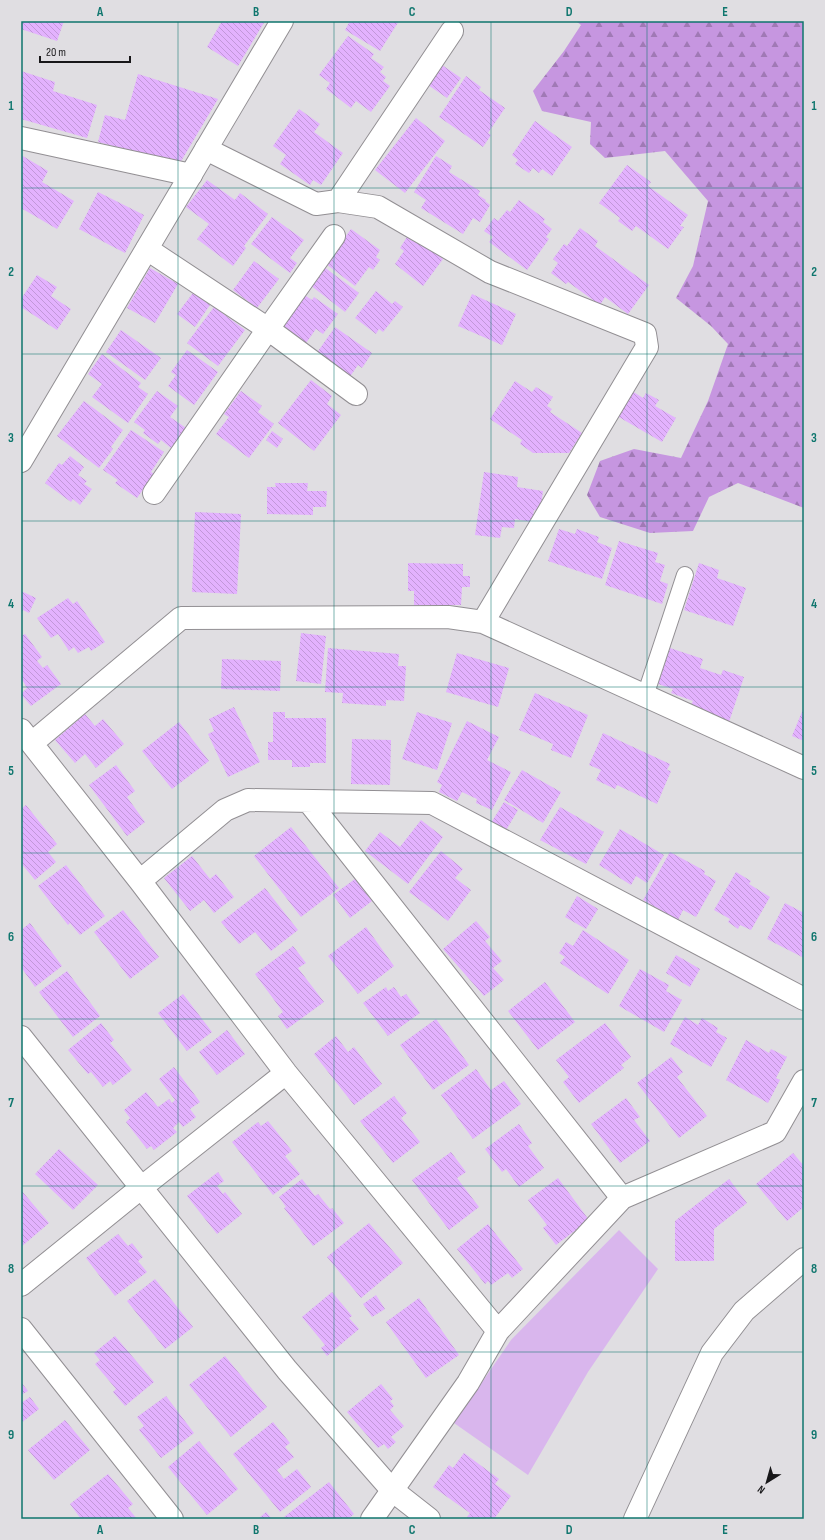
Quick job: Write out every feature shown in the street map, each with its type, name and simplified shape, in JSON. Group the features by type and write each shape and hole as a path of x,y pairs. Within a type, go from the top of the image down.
{"street":[{"path":"21,461 282,21"},
{"path":"338,201 452,31"},
{"path":"21,138 191,175"},
{"path":"206,149 316,204 338,201 378,207 490,272 645,334 647,347 483,622"},
{"path":"154,493 334,236"},
{"path":"147,249 268,329 356,394"},
{"path":"498,1331 286,1073 140,880 26,736 181,618 448,617 483,622 804,768"},
{"path":"140,880 225,810 248,800 432,803 804,999"},
{"path":"309,802 622,1198"},
{"path":"21,1036 287,1370 392,1490 429,1519"},
{"path":"21,1285 286,1073"},
{"path":"372,1519 468,1383 498,1331 622,1198 775,1132 804,1081"},
{"path":"635,1519 712,1353 744,1311 804,1259"},
{"path":"21,1329 172,1519"}],"lane":[{"path":"645,696 685,575"}],"green space":[{"path":"576,21 804,21 804,508 738,483 709,497 693,531 650,533 600,517 587,495 600,461 634,449 681,458 708,401 728,344 711,326 676,298 693,266 708,201 665,151 605,158 590,144 591,122 542,111 533,91 564,51 581,25"}],"shaded area":[{"path":"619,1230 658,1269 588,1372 528,1475 454,1423 511,1340"}],"building":[{"path":"21,21 64,21 57,41 21,29"},
{"path":"222,21 265,21 238,66 207,47"},
{"path":"350,21 399,21 380,51 345,30"},
{"path":"348,36 374,54 371,58 384,67 380,72 386,77 383,81 390,86 371,112 356,101 351,108 326,89 330,83 319,75"},
{"path":"442,65 461,78 447,98 428,85"},
{"path":"21,71 55,82 53,91 97,105 87,138 21,119"},
{"path":"138,74 218,99 180,163 98,142 105,115 125,120"},
{"path":"466,76 481,87 479,90 505,108 488,133 491,135 483,147 439,117"},
{"path":"299,109 320,124 314,132 343,153 321,185 313,180 310,185 280,164 286,155 273,146"},
{"path":"416,118 445,141 405,193 375,170"},
{"path":"535,121 572,147 552,176 542,169 539,173 533,168 529,173 515,164 518,160 512,155"},
{"path":"21,155 48,171 42,182 74,201 57,229 21,208"},
{"path":"436,156 452,166 449,172 480,191 478,195 486,200 485,201 490,205 480,222 473,218 463,234 421,208 426,200 414,192"},
{"path":"627,165 651,182 648,186 688,215 680,226 684,227 668,249 636,226 632,231 618,221 620,218 599,203"},
{"path":"207,180 235,200 240,193 268,214 244,246 246,248 233,266 197,239 209,224 186,207"},
{"path":"98,192 144,215 125,253 79,229"},
{"path":"519,200 545,219 543,222 552,229 546,237 549,239 527,270 489,242 493,237 484,231 494,218 498,221 507,210 510,212"},
{"path":"272,217 304,240 290,258 297,263 290,273 251,244"},
{"path":"580,228 598,241 595,246 649,285 628,314 605,297 600,305 568,282 566,284 551,273 558,263 553,259 564,244 567,246"},
{"path":"351,229 380,250 376,257 380,260 373,270 369,267 355,286 326,264"},
{"path":"407,237 412,241 414,237 443,259 423,286 395,264 404,251 400,248"},
{"path":"254,261 279,279 257,308 233,290"},
{"path":"324,267 359,293 345,312 310,285"},
{"path":"150,268 178,284 155,323 127,308"},
{"path":"37,275 57,287 51,296 71,309 57,330 21,307 21,299"},
{"path":"376,291 392,304 395,301 403,307 383,332 379,329 376,334 355,318"},
{"path":"193,293 210,305 195,327 177,314"},
{"path":"303,294 312,300 314,297 338,314 323,334 316,329 306,343 281,325"},
{"path":"472,294 516,314 502,345 458,326"},
{"path":"214,307 245,330 218,366 187,343"},
{"path":"335,327 372,353 362,368 358,365 349,378 316,354"},
{"path":"121,330 161,358 145,380 106,352"},
{"path":"187,350 218,372 194,405 168,386 176,375 171,372"},
{"path":"102,354 141,383 138,387 148,394 128,423 92,397 102,384 88,374"},
{"path":"311,380 332,396 327,404 341,415 314,451 278,423"},
{"path":"515,381 532,392 536,387 553,397 547,406 552,409 550,412 582,433 569,453 533,453 520,444 522,440 490,419"},
{"path":"157,391 178,406 170,417 186,428 171,448 161,440 158,444 143,433 145,430 134,422"},
{"path":"241,391 262,406 258,412 274,424 249,458 216,434 229,417 224,414"},
{"path":"632,391 643,398 646,393 659,400 655,406 676,418 662,442 617,416"},
{"path":"84,401 123,430 111,447 113,449 99,468 57,436"},
{"path":"131,430 164,452 151,472 154,474 137,498 115,483 118,480 103,470"},
{"path":"272,431 283,439 277,448 266,440"},
{"path":"70,456 84,467 78,475 87,481 84,484 92,489 80,505 73,499 71,502 45,483 59,463 62,465"},
{"path":"484,472 518,477 517,487 543,491 540,512 534,510 532,522 515,519 514,528 502,527 500,538 475,535"},
{"path":"275,483 308,483 307,491 327,491 326,507 313,507 313,515 267,514 267,487 276,487"},
{"path":"195,512 241,514 237,594 192,592"},
{"path":"559,529 575,534 577,529 599,537 597,542 612,548 602,579 548,561"},
{"path":"619,541 658,553 655,562 665,565 660,581 668,584 662,604 605,585"},
{"path":"408,563 463,564 463,576 470,576 470,587 462,587 461,605 414,605 414,591 408,591"},
{"path":"699,563 719,570 717,578 746,588 733,626 684,610"},
{"path":"21,591 36,598 29,613 23,610 21,615"},
{"path":"68,598 73,604 77,601 105,642 91,651 89,647 78,653 74,647 69,651 58,634 51,638 37,618"},
{"path":"301,633 326,636 321,684 296,681"},
{"path":"25,634 42,657 37,661 43,668 47,665 61,684 31,706 21,694 27,688 23,681 21,682 21,636"},
{"path":"328,648 399,654 398,666 406,666 404,701 386,700 386,706 342,703 343,693 325,692"},
{"path":"670,648 703,659 700,668 721,675 723,670 744,677 729,722 689,709 693,701 671,693 673,689 658,684"},
{"path":"457,653 509,668 498,707 446,692"},
{"path":"222,659 281,661 280,691 221,689"},
{"path":"535,693 588,715 571,758 551,750 553,744 519,730"},
{"path":"234,707 260,762 228,777 208,734 214,731 209,719"},
{"path":"804,707 804,741 792,736"},
{"path":"273,712 285,712 285,718 326,718 326,763 310,763 310,767 292,767 292,760 268,760 268,742 273,742"},
{"path":"417,712 452,723 437,770 402,759"},
{"path":"85,714 95,726 103,719 124,744 96,768 85,754 75,763 55,740"},
{"path":"467,721 499,737 487,760 511,772 492,810 476,803 477,799 462,792 457,801 439,792 442,785 437,782"},
{"path":"179,722 209,761 172,789 142,751"},
{"path":"603,733 670,764 667,770 671,771 657,804 617,785 615,789 596,780 601,770 589,765"},
{"path":"352,739 391,740 390,785 351,784"},
{"path":"116,765 135,791 127,797 145,822 127,836 89,785"},
{"path":"522,770 561,792 543,823 504,800"},
{"path":"504,802 518,810 505,832 491,823"},
{"path":"26,805 57,844 48,852 56,862 35,880 21,863 21,809"},
{"path":"560,807 604,832 586,864 540,840"},
{"path":"421,820 443,837 408,884 365,851 380,832 400,847"},
{"path":"291,827 339,888 301,917 254,856"},
{"path":"620,829 664,855 647,883 636,876 631,885 599,865"},
{"path":"441,851 463,869 455,878 471,890 448,921 409,892"},
{"path":"670,852 705,871 704,874 716,881 696,917 683,910 678,920 643,900"},
{"path":"192,856 210,879 216,874 234,897 214,913 204,900 190,911 164,878"},
{"path":"66,865 105,916 80,935 70,923 68,925 38,886"},
{"path":"736,872 751,881 749,884 770,897 751,930 740,925 738,929 728,922 730,919 714,910"},
{"path":"355,879 372,901 350,918 333,895"},
{"path":"265,888 298,930 271,951 255,932 239,944 221,922"},
{"path":"577,896 598,909 586,929 565,917"},
{"path":"785,903 804,913 804,958 767,939"},
{"path":"123,910 159,957 130,979 94,932"},
{"path":"476,921 490,937 485,941 502,961 493,968 504,980 484,996 443,949"},
{"path":"30,923 62,966 35,987 21,967 21,930"},
{"path":"366,927 394,966 358,994 328,956"},
{"path":"583,930 629,960 608,994 560,963 565,957 559,953 566,942 573,946"},
{"path":"293,946 306,963 298,968 324,1002 287,1029 278,1016 283,1012 255,974"},
{"path":"676,955 700,969 690,987 666,973"},
{"path":"640,969 669,985 666,991 682,1000 664,1032 619,1006"},
{"path":"67,971 100,1016 73,1037 39,992"},
{"path":"545,982 575,1022 538,1050 508,1011"},
{"path":"386,987 388,991 394,987 401,997 406,994 420,1013 388,1036 363,1003"},
{"path":"183,994 212,1032 187,1051 158,1013"},
{"path":"685,1017 698,1025 702,1018 718,1028 716,1032 727,1038 711,1067 670,1044"},
{"path":"436,1019 469,1065 433,1090 400,1045"},
{"path":"101,1023 114,1040 110,1043 132,1070 113,1085 110,1081 103,1087 91,1072 88,1074 68,1050"},
{"path":"605,1023 631,1057 621,1065 624,1068 579,1103 563,1082 569,1077 556,1060"},
{"path":"227,1030 245,1054 217,1075 199,1052"},
{"path":"336,1036 348,1052 354,1047 382,1084 354,1105 314,1054"},
{"path":"746,1040 769,1053 771,1049 787,1057 776,1078 780,1080 768,1103 726,1080"},
{"path":"671,1057 683,1072 677,1077 707,1116 679,1138 637,1083"},
{"path":"174,1067 200,1102 190,1109 196,1117 183,1127 179,1122 173,1128 177,1132 154,1150 151,1146 147,1149 126,1122 130,1118 124,1110 146,1092 158,1107 169,1099 172,1103 175,1100 159,1079"},
{"path":"476,1069 491,1090 504,1081 521,1104 473,1139 441,1095"},
{"path":"394,1096 407,1113 401,1118 420,1142 393,1163 360,1121"},
{"path":"626,1098 640,1117 634,1120 650,1141 620,1163 591,1124"},
{"path":"268,1121 292,1151 285,1156 300,1174 273,1195 232,1142 258,1122 261,1126"},
{"path":"519,1124 532,1143 528,1146 544,1168 519,1187 506,1169 502,1172 485,1149"},
{"path":"59,1149 98,1185 73,1210 35,1174"},
{"path":"451,1152 466,1172 457,1178 479,1207 449,1230 412,1180"},
{"path":"793,1153 804,1166 804,1207 787,1221 756,1184"},
{"path":"218,1172 224,1181 217,1186 223,1194 225,1192 242,1214 217,1234 187,1196"},
{"path":"558,1178 589,1220 556,1245 543,1228 547,1225 528,1200"},
{"path":"302,1179 315,1196 318,1194 344,1223 313,1246 284,1208 286,1207 279,1197"},
{"path":"729,1179 747,1203 714,1229 714,1261 675,1261 675,1221"},
{"path":"21,1190 49,1223 21,1247"},
{"path":"369,1223 403,1263 361,1298 327,1257"},
{"path":"488,1224 523,1269 512,1278 508,1273 491,1285 488,1281 485,1284 457,1249"},
{"path":"118,1234 128,1246 132,1243 143,1257 138,1261 147,1272 115,1296 86,1258"},
{"path":"155,1279 193,1327 165,1349 127,1301"},
{"path":"332,1292 352,1316 349,1318 359,1329 327,1356 321,1348 325,1345 302,1317"},
{"path":"376,1295 385,1309 372,1317 363,1304"},
{"path":"419,1298 459,1355 426,1378 386,1322"},
{"path":"115,1336 154,1382 125,1406 113,1392 116,1389 95,1364 100,1360 94,1353"},
{"path":"225,1356 267,1407 231,1437 189,1385"},
{"path":"21,1382 28,1391 21,1395"},
{"path":"381,1384 393,1399 390,1401 394,1406 390,1410 404,1426 391,1437 396,1442 388,1449 384,1444 378,1448 347,1412"},
{"path":"166,1396 194,1433 161,1458 139,1430 144,1426 137,1417"},
{"path":"30,1397 39,1409 21,1423 21,1403"},
{"path":"65,1420 90,1450 54,1480 28,1450"},
{"path":"273,1422 290,1443 285,1447 294,1457 277,1470 284,1479 297,1469 311,1487 280,1512 233,1454"},
{"path":"199,1441 238,1489 207,1515 168,1467"},
{"path":"464,1453 499,1479 495,1484 511,1496 494,1519 470,1519 467,1517 470,1513 433,1487 449,1465 453,1468"},
{"path":"108,1474 133,1504 128,1508 137,1519 81,1519 70,1504"},
{"path":"329,1482 354,1514 348,1519 286,1519 284,1517"},
{"path":"266,1512 272,1519 258,1519"}]}
